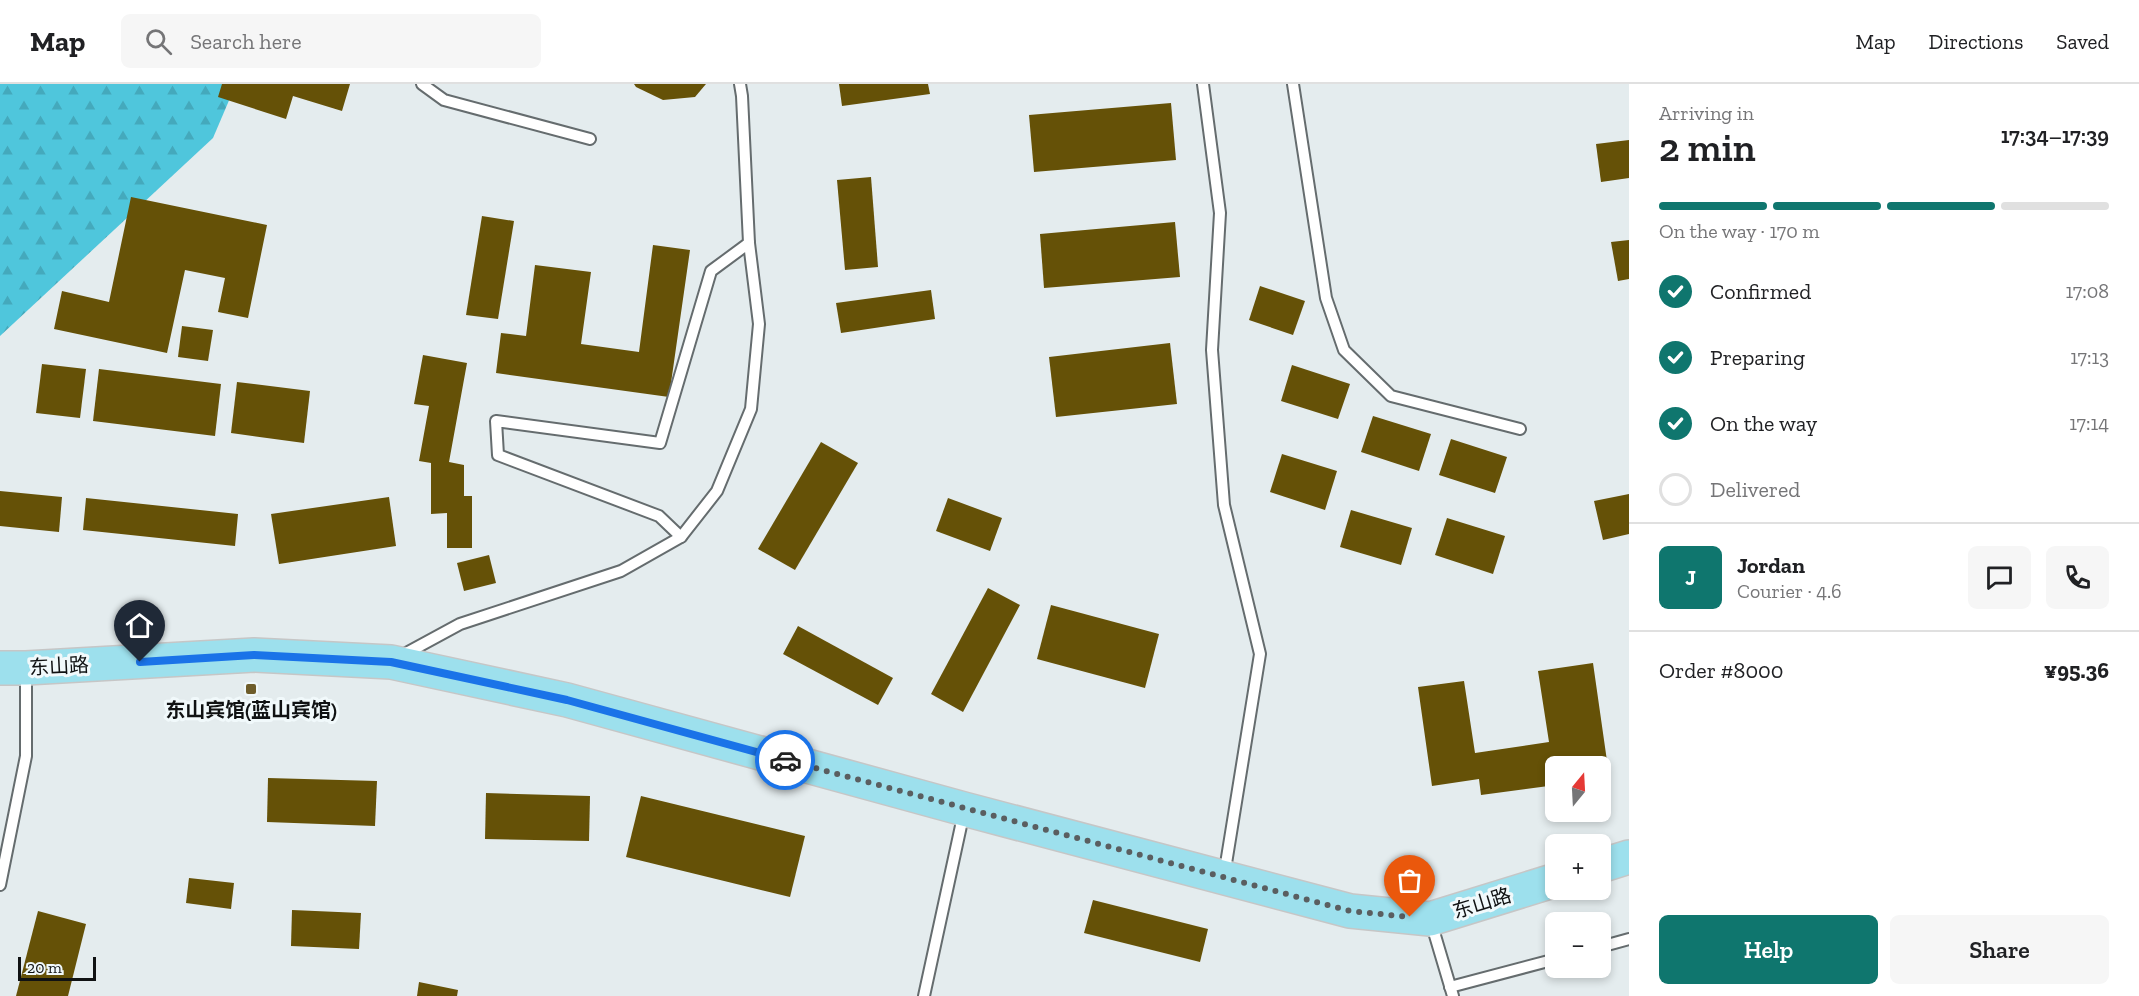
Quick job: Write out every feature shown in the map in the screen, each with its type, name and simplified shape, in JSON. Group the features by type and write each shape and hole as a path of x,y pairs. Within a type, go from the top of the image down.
{"main road":[{"name":"东山路","path":"13,668 254,655 391,662 567,700 964,809 1350,911 1430,919 1545,883"},
{"path":"1611,863 1629,857"}],"lane":[{"path":"422,84 444,100 590,139"},
{"path":"391,662 460,624 621,570 681,537 717,491 751,409 759,324 749,243 740,84"},
{"path":"1203,84 1220,213 1212,351 1224,505 1260,654 1224,878"},
{"path":"1293,84 1326,298 1344,351 1390,396 1520,429"},
{"path":"681,537 659,516 498,456 496,421 660,443 711,271 749,243"},
{"path":"0,885 26,756 13,668"},
{"path":"924,996 964,809"},
{"path":"1430,919 1452,992 1545,962"},
{"path":"1611,944 1629,939"}],"green space":[{"path":"0,84 236,84 213,138 0,336"}],"building":[{"path":"222,84 350,84 342,111 293,96 286,119 218,97"},
{"path":"634,84 706,84 695,97 663,100"},
{"path":"839,84 928,84 930,94 842,106"},
{"path":"1171,103 1176,160 1034,172 1029,115"},
{"path":"1629,140 1629,178 1601,182 1596,144"},
{"path":"871,177 878,267 845,270 837,180"},
{"path":"131,197 267,225 248,318 218,312 225,278 185,270 167,353 54,329 62,291 109,302"},
{"path":"482,216 514,221 498,319 466,315"},
{"path":"1175,222 1180,277 1044,288 1040,234"},
{"path":"1629,240 1629,279 1618,281 1611,242"},
{"path":"653,245 690,250 669,397 496,373 501,333 526,336 535,265 591,272 581,344 639,352"},
{"path":"1260,286 1305,301 1293,335 1249,320"},
{"path":"931,290 935,319 841,333 836,303"},
{"path":"182,326 213,330 208,361 178,357"},
{"path":"1170,343 1177,404 1056,417 1049,357"},
{"path":"423,355 467,363 449,462 464,465 464,496 472,496 472,548 447,548 447,513 431,514 431,463 419,461 429,406 414,404"},
{"path":"42,364 86,369 80,418 36,413"},
{"path":"1292,365 1350,384 1338,419 1281,401"},
{"path":"99,369 221,384 215,436 93,421"},
{"path":"237,382 310,391 304,443 231,433"},
{"path":"1373,416 1431,434 1419,471 1361,452"},
{"path":"1451,439 1507,457 1495,493 1439,475"},
{"path":"821,442 858,463 795,570 758,549"},
{"path":"1282,454 1337,471 1325,510 1270,492"},
{"path":"0,491 62,497 59,532 0,526"},
{"path":"1629,494 1629,534 1603,540 1594,501"},
{"path":"389,497 396,546 279,564 271,514"},
{"path":"86,498 238,514 235,546 83,530"},
{"path":"948,498 1002,518 990,551 936,531"},
{"path":"1351,510 1412,528 1401,565 1340,547"},
{"path":"1447,518 1505,536 1493,574 1435,555"},
{"path":"489,555 496,583 464,591 457,563"},
{"path":"988,588 1020,605 963,712 931,694"},
{"path":"1051,605 1159,634 1145,688 1037,659"},
{"path":"798,626 893,678 878,705 783,654"},
{"path":"1593,663 1606,756 1545,756 1545,786 1481,795 1479,779 1432,786 1418,687 1464,681 1475,753 1549,742 1538,671"},
{"path":"268,778 377,781 375,826 267,822"},
{"path":"486,793 590,796 589,841 485,839"},
{"path":"641,796 805,836 790,897 626,857"},
{"path":"189,878 234,883 231,909 186,903"},
{"path":"1093,900 1208,929 1200,962 1084,933"},
{"path":"292,910 361,913 359,949 291,946"},
{"path":"38,911 86,924 68,996 16,996"},
{"path":"419,982 458,990 457,996 417,996"}],"way so far":[{"path":"785,760 1350,911 1410,917"}],"place":[{"name":"东山宾馆(蓝山宾馆)","path":"251,689"}],"route":[{"path":"140,662 254,655 391,662 567,700 785,760"}]}
